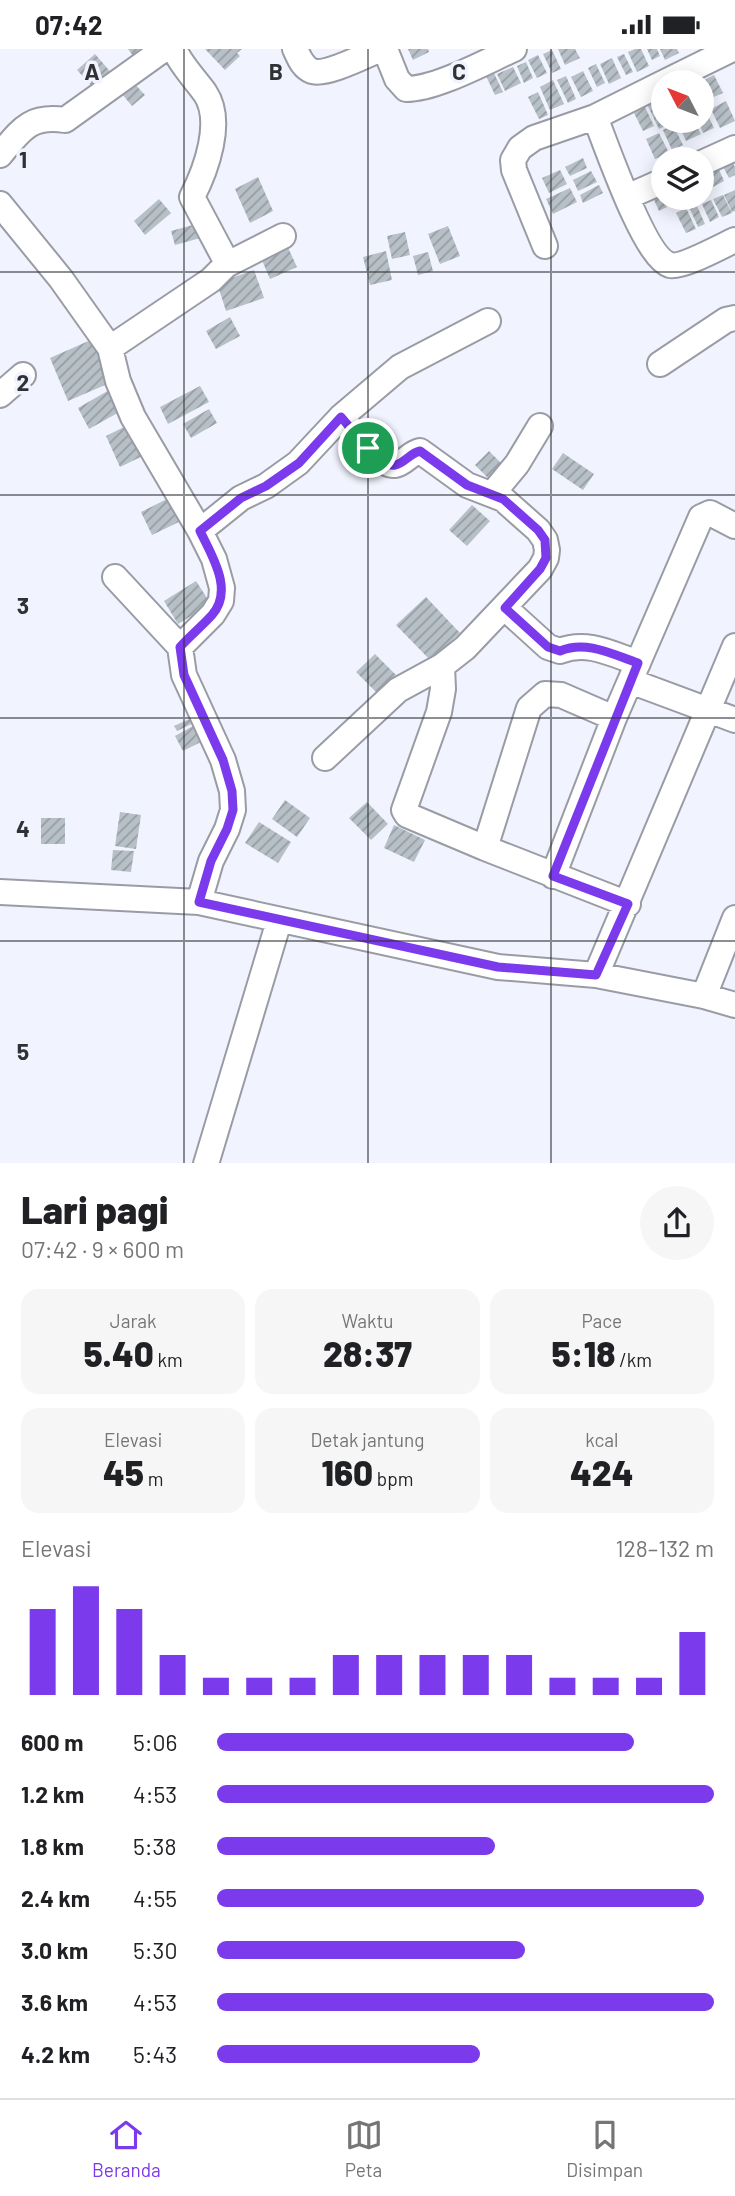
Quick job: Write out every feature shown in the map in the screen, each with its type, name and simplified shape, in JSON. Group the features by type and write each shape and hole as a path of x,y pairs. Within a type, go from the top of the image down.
{"street":[{"path":"0,155 28,123 48,117 65,120 164,49"},
{"path":"174,49 208,97 214,127 203,176 192,197 222,251 226,265"},
{"path":"295,49 304,66 313,72 325,71 383,49 397,79 406,89 417,89 478,56 514,49"},
{"path":"690,70 732,49"},
{"path":"545,246 514,170 513,160 520,148 534,138 595,117 651,89"},
{"path":"595,117 640,231 669,265 679,265 735,240"},
{"path":"714,158 735,148"},
{"path":"627,197 651,186"},
{"path":"0,204 61,279 110,348 118,381 133,417 200,531 219,573 221,601 213,614 180,647"},
{"path":"110,348 211,280 226,265 283,236"},
{"path":"660,364 726,320 735,318"},
{"path":"200,531 241,498 266,486 299,463 341,417 400,367 488,321"},
{"path":"0,395 23,375"},
{"path":"325,758 398,690 442,666 465,648 540,569 547,550 545,540 538,530 503,499 467,485 420,451 415,451 399,464 392,465 382,461 341,417"},
{"path":"493,493 517,464 540,426"},
{"path":"553,876 614,718 701,517 710,513 735,526"},
{"path":"115,577 180,647 184,675 223,760 232,791 233,810 211,861 199,902"},
{"path":"505,608 548,647 560,651 573,646 584,646 709,710 735,720"},
{"path":"596,975 735,646"},
{"path":"442,666 443,689 439,712 404,810 407,815 628,904"},
{"path":"485,848 529,708 545,695 561,695 614,718"},
{"path":"0,892 199,902 498,967 596,975 704,996 735,1005"},
{"path":"704,996 735,918"},
{"path":"205,1163 279,921"}],"building":[{"path":"128,49 141,49 133,56"},
{"path":"205,49 242,49 237,53 240,56 225,70"},
{"path":"408,49 428,49 429,52 413,60"},
{"path":"558,49 575,49 580,58 565,65"},
{"path":"641,49 649,66 637,72 628,52"},
{"path":"647,49 657,49 660,56 652,60"},
{"path":"660,49 677,49 679,53 665,60"},
{"path":"552,50 561,69 552,73 543,54"},
{"path":"95,54 114,76 97,92 77,70"},
{"path":"624,54 633,72 626,75 617,57"},
{"path":"538,55 547,73 537,78 528,60"},
{"path":"612,58 621,78 609,84 600,64"},
{"path":"526,62 533,78 524,83 517,66"},
{"path":"596,64 605,83 597,87 588,68"},
{"path":"513,67 521,83 505,91 497,74"},
{"path":"583,71 593,91 581,97 571,77"},
{"path":"494,73 503,92 495,95 486,76"},
{"path":"714,75 723,93 714,97"},
{"path":"566,76 576,99 568,103 557,80"},
{"path":"129,78 145,95 132,106 117,88"},
{"path":"553,80 564,104 550,110 540,87"},
{"path":"538,92 548,115 539,119 528,97"},
{"path":"726,101 735,121 720,128 714,115 714,107"},
{"path":"645,107 651,120 651,127 643,131 634,113"},
{"path":"659,133 666,147 651,147 651,150 646,139"},
{"path":"664,133 677,133 683,145 671,147"},
{"path":"682,133 701,134 686,141"},
{"path":"730,157 735,167 735,175 729,178 720,161"},
{"path":"583,158 587,168 570,176 565,167"},
{"path":"716,163 724,181 714,186"},
{"path":"560,170 567,184 549,193 542,178"},
{"path":"591,171 597,182 578,191 573,180"},
{"path":"258,177 273,211 250,223 235,189"},
{"path":"599,185 603,193 583,203 580,195"},
{"path":"570,188 577,202 553,214 546,199"},
{"path":"735,190 735,211 732,212 724,195"},
{"path":"723,195 732,213 722,217 714,199"},
{"path":"159,199 171,213 145,235 134,221"},
{"path":"714,206 719,217 710,222 705,210 714,210"},
{"path":"687,210 696,229 686,233 676,213"},
{"path":"690,210 699,210 705,224 698,227"},
{"path":"200,223 204,237 175,245 171,231"},
{"path":"448,226 460,256 440,264 428,234"},
{"path":"405,232 410,255 392,259 387,236"},
{"path":"284,239 297,267 270,279 258,251"},
{"path":"386,251 392,280 370,285 363,257"},
{"path":"428,252 433,271 418,275 413,256"},
{"path":"254,270 264,298 226,311 217,283"},
{"path":"230,317 240,336 216,349 206,331"},
{"path":"93,339 112,382 68,401 50,358"},
{"path":"200,386 209,402 168,424 160,407"},
{"path":"111,389 123,410 89,429 78,408"},
{"path":"209,409 217,423 191,438 183,424"},
{"path":"132,423 147,454 120,467 106,436"},
{"path":"489,451 506,468 492,482 475,465"},
{"path":"563,453 594,474 583,490 552,469"},
{"path":"169,498 181,521 152,535 141,512"},
{"path":"472,505 490,521 467,546 449,530"},
{"path":"196,581 211,604 178,624 164,601"},
{"path":"426,597 460,633 431,661 396,625"},
{"path":"375,654 396,675 378,694 356,672"},
{"path":"198,715 200,720 177,731 174,726"},
{"path":"200,722 209,738 183,751 175,736"},
{"path":"285,800 310,818 297,837 272,819"},
{"path":"367,802 388,824 371,840 349,818"},
{"path":"120,812 141,815 136,849 115,846"},
{"path":"41,818 65,818 65,844 41,844"},
{"path":"259,822 291,842 278,863 245,843"},
{"path":"394,825 425,840 414,862 384,848"},
{"path":"113,850 134,851 131,872 111,870"}],"route":[{"path":"341,417 368,448 382,461 392,465 399,464 415,451 420,451 467,485 503,499 538,530 545,540 547,550 540,569 505,608 548,647 560,651 573,646 584,646 638,663 553,876 628,904 596,975 498,967 199,902 211,861 233,810 232,791 223,760 184,675 180,647 213,614 221,601 219,573 200,531 241,498 266,486 299,463 341,417"}]}
